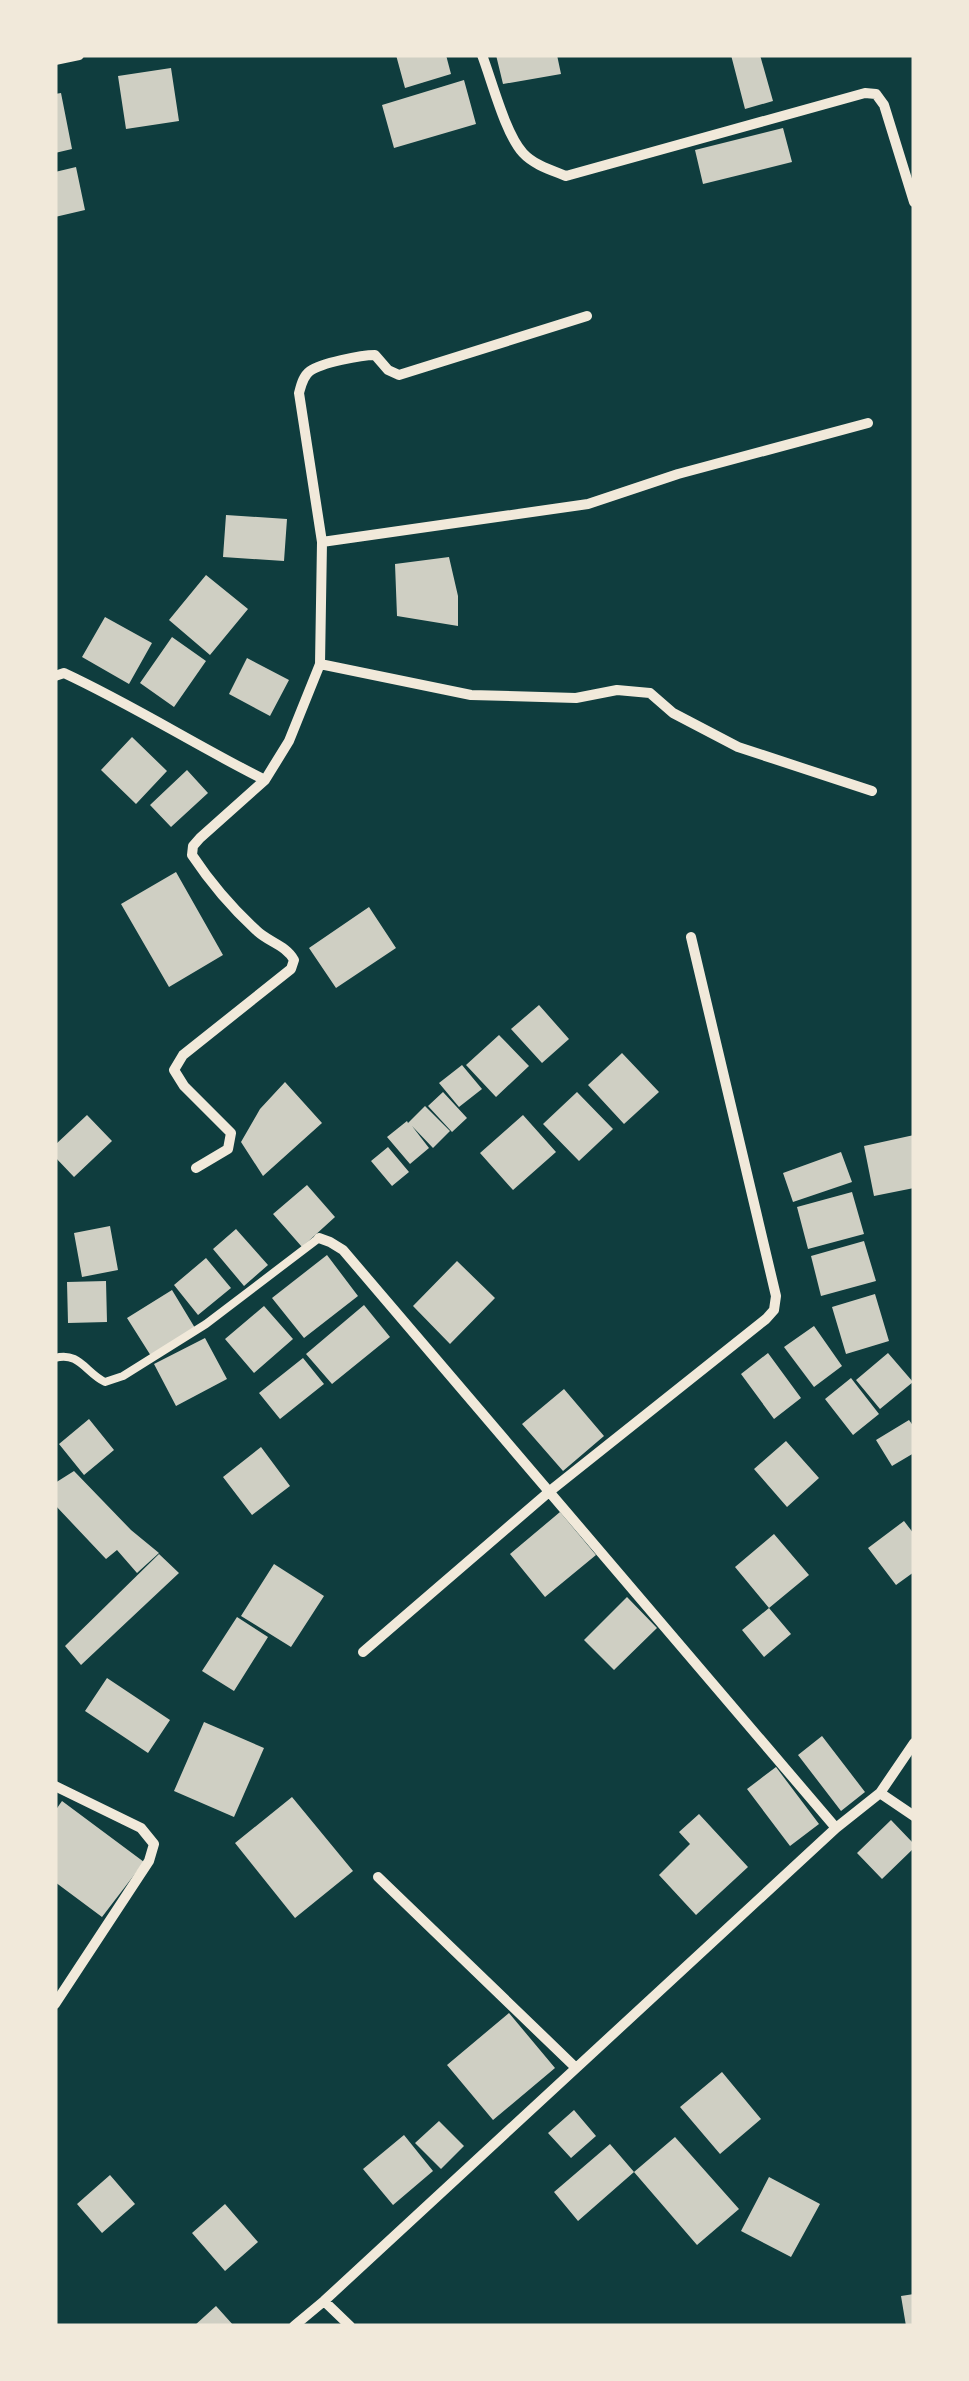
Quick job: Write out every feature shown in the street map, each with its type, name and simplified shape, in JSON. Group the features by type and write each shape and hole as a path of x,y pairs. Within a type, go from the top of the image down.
{"street":[{"path":"55,60 80,55"},
{"path":"482,55 511,134 524,153 543,168 566,176 865,93 876,94 884,104 914,202"},
{"path":"196,1168 228,1149 231,1133 184,1086 174,1070 183,1055 291,968 294,960 290,952 259,934 192,855 200,838 265,780 288,740 320,664 322,542 299,393 302,380 311,370 375,355 388,370 399,375 586,316"},
{"path":"322,542 588,504 678,474 868,423"},
{"path":"320,664 470,695 576,698 617,690 650,693 673,713 738,747 872,791"},
{"path":"55,676 64,673 104,691 265,780"},
{"path":"363,1652 550,1491 774,1310 776,1296 690,937"},
{"path":"319,1238 343,1250 836,1828"},
{"path":"294,2326 836,1828 880,1792 914,1743"},
{"path":"55,1786 141,1828 154,1844 150,1861 55,2004"},
{"path":"880,1792 914,1816"},
{"path":"378,1877 575,2067"},
{"path":"324,2301 350,2326"}],"lane":[{"path":"55,1358 78,1359 94,1377 105,1382 123,1376 206,1324 319,1238"}],"building":[{"path":"396,55 446,55 451,74 405,88"},
{"path":"496,55 557,55 561,74 503,84"},
{"path":"731,55 760,55 773,101 745,109"},
{"path":"171,68 179,121 126,129 118,76"},
{"path":"464,80 476,124 394,148 382,105"},
{"path":"61,93 72,149 55,153 55,94"},
{"path":"783,128 792,162 703,184 695,150"},
{"path":"76,167 85,210 55,217 55,172"},
{"path":"226,515 287,519 284,561 223,557"},
{"path":"449,557 458,596 458,626 397,616 395,564"},
{"path":"206,575 248,609 210,655 169,620"},
{"path":"105,617 152,643 129,684 82,657"},
{"path":"172,637 206,661 174,707 140,683"},
{"path":"247,658 289,680 270,716 229,694"},
{"path":"132,737 167,771 136,804 101,770"},
{"path":"187,770 208,793 171,827 150,805"},
{"path":"176,872 223,955 169,987 121,904"},
{"path":"369,907 396,948 336,988 309,948"},
{"path":"539,1005 569,1039 542,1063 511,1029"},
{"path":"499,1035 529,1066 496,1097 466,1065"},
{"path":"622,1053 659,1092 624,1124 588,1085"},
{"path":"462,1065 482,1089 459,1107 439,1083"},
{"path":"285,1082 322,1123 263,1176 241,1142 260,1109"},
{"path":"443,1092 467,1118 452,1132 428,1106"},
{"path":"577,1092 613,1129 579,1161 543,1124"},
{"path":"425,1106 450,1131 433,1148 412,1126 429,1148 410,1164 387,1137"},
{"path":"87,1115 112,1141 74,1177 55,1157 55,1145"},
{"path":"523,1115 556,1152 513,1190 480,1153"},
{"path":"914,1135 914,1188 874,1196 864,1146"},
{"path":"388,1147 409,1172 392,1186 371,1161"},
{"path":"841,1152 852,1182 793,1202 783,1173"},
{"path":"307,1185 335,1217 302,1247 273,1214"},
{"path":"852,1192 864,1234 808,1249 797,1207"},
{"path":"110,1226 118,1270 82,1277 74,1233"},
{"path":"236,1229 268,1265 244,1286 213,1249"},
{"path":"864,1241 876,1281 821,1296 811,1256"},
{"path":"327,1255 358,1296 304,1338 272,1298"},
{"path":"206,1258 231,1288 198,1315 174,1285"},
{"path":"457,1261 495,1298 450,1344 413,1306"},
{"path":"106,1281 107,1322 68,1323 67,1282"},
{"path":"172,1290 195,1328 151,1356 127,1318"},
{"path":"875,1294 889,1341 846,1354 832,1307"},
{"path":"364,1305 390,1337 332,1384 306,1354"},
{"path":"264,1306 293,1339 254,1373 225,1339"},
{"path":"814,1326 842,1366 814,1387 784,1347"},
{"path":"205,1338 227,1379 176,1406 154,1364"},
{"path":"768,1353 801,1398 774,1419 741,1374"},
{"path":"888,1353 913,1382 880,1409 856,1380"},
{"path":"303,1358 324,1384 280,1419 259,1393"},
{"path":"851,1378 879,1414 853,1435 825,1399"},
{"path":"564,1389 604,1436 563,1471 522,1424"},
{"path":"89,1419 114,1450 84,1475 59,1444"},
{"path":"909,1420 914,1427 914,1453 892,1466 876,1440"},
{"path":"786,1441 819,1478 787,1507 754,1469"},
{"path":"261,1447 290,1486 252,1515 223,1477"},
{"path":"74,1471 159,1553 137,1573 117,1550 106,1559 55,1505 55,1483"},
{"path":"560,1512 596,1555 545,1597 510,1554"},
{"path":"904,1521 914,1534 914,1572 896,1585 868,1548"},
{"path":"774,1534 809,1575 769,1608 735,1567"},
{"path":"159,1554 179,1573 81,1665 65,1646"},
{"path":"274,1564 324,1596 291,1647 241,1616"},
{"path":"627,1597 657,1628 614,1670 584,1640"},
{"path":"769,1608 791,1634 764,1657 742,1630"},
{"path":"237,1617 268,1637 234,1691 202,1671"},
{"path":"107,1678 170,1720 148,1753 85,1711"},
{"path":"204,1722 264,1748 234,1817 174,1791"},
{"path":"822,1736 865,1792 841,1811 798,1755"},
{"path":"776,1767 819,1824 790,1846 747,1789"},
{"path":"292,1797 353,1871 295,1918 235,1843"},
{"path":"62,1801 144,1862 102,1917 55,1882 55,1811"},
{"path":"699,1814 748,1867 696,1915 659,1875 690,1844 679,1832"},
{"path":"891,1820 914,1848 882,1879 857,1853"},
{"path":"509,2013 555,2068 493,2120 447,2065"},
{"path":"722,2072 761,2119 720,2154 680,2107"},
{"path":"574,2110 596,2136 571,2158 548,2133"},
{"path":"439,2121 464,2146 441,2169 415,2143"},
{"path":"404,2135 433,2171 393,2205 363,2169"},
{"path":"675,2137 739,2209 697,2245 634,2172"},
{"path":"610,2144 634,2172 578,2221 554,2192"},
{"path":"110,2175 135,2204 102,2233 77,2204"},
{"path":"769,2177 820,2204 791,2257 741,2231"},
{"path":"225,2204 258,2242 225,2271 192,2233"},
{"path":"914,2294 914,2326 906,2326 901,2296"},
{"path":"216,2306 234,2326 194,2326"}]}
